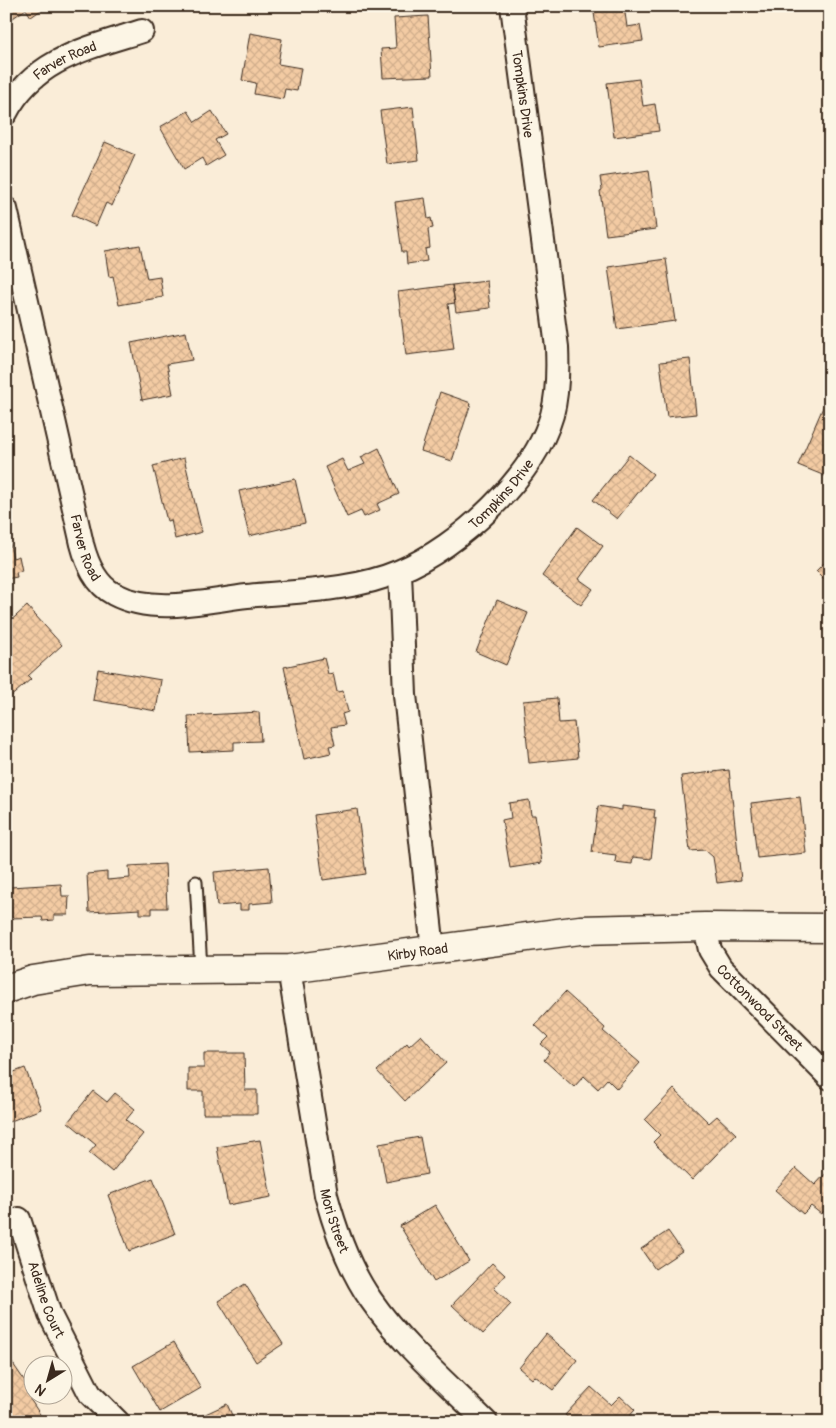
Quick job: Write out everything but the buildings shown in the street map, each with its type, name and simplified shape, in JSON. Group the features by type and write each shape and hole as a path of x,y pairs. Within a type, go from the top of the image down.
{"main road":[{"name":"Kirby Road","path":"6,989 43,978 90,971 289,969 580,930 705,927 830,928"}],"street":[{"name":"Tompkins Drive","path":"400,572 433,555 450,543 498,500 523,471 542,443 552,414 558,381 557,348 512,6"},
{"name":"Farver Road","path":"6,113 17,94 34,76 81,50 142,31"},
{"name":"Farver Road","path":"6,209 82,544 88,564 98,580 111,593 149,606 182,604 359,584 400,572"},
{"path":"400,572 405,695 433,950"},
{"name":"Cottonwood Street","path":"705,927 710,950 721,968 830,1078"},
{"name":"Mori Street","path":"289,969 326,1195 334,1223 349,1262 370,1299 395,1332 486,1422"},
{"name":"Adeline Court","path":"19,1219 50,1315 90,1394 118,1422"}],"lane":[{"path":"196,882 201,969"}]}
